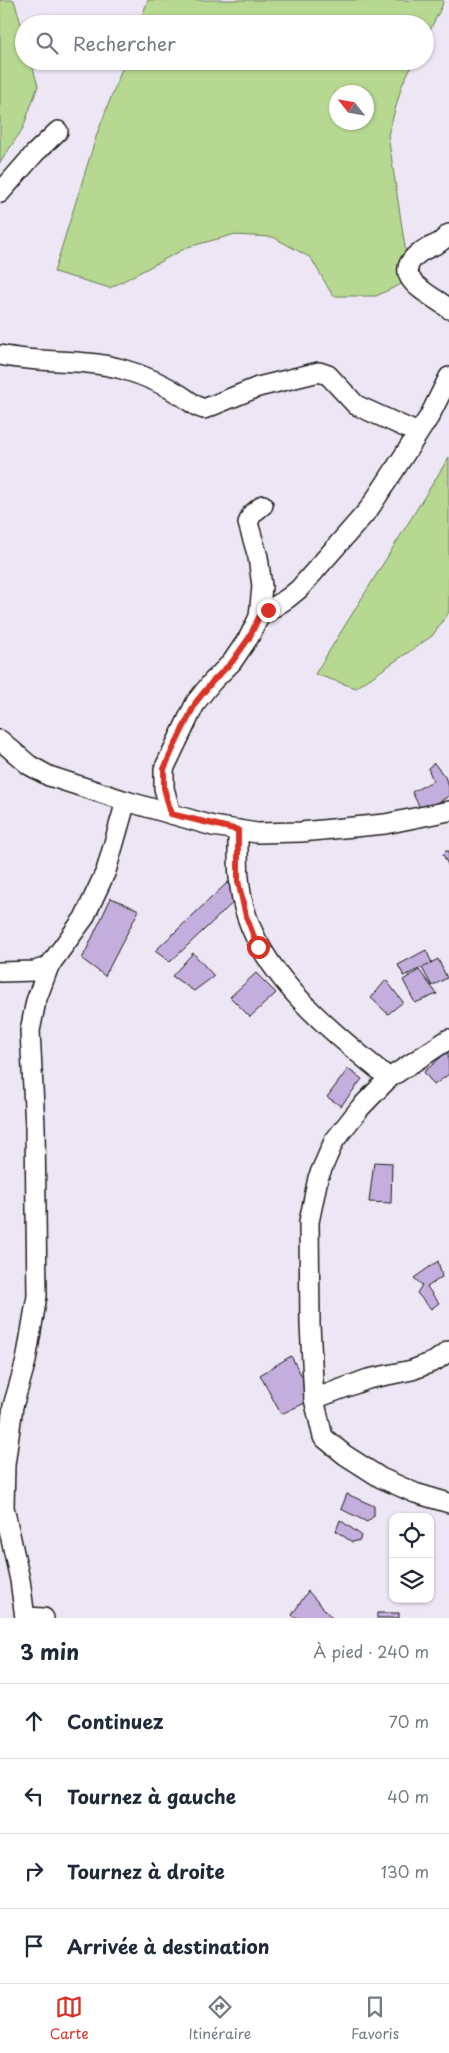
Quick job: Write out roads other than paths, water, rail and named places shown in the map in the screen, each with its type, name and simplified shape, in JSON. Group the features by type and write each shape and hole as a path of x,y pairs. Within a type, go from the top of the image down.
{"street":[{"path":"0,193 35,153 58,131"},
{"path":"449,234 431,248 414,257 408,269 410,280 418,288 449,309"},
{"path":"0,355 18,359 80,363 121,369 147,378 181,396 197,408 204,409 258,388 319,372 328,376 356,405 418,433"},
{"path":"259,617 299,589 369,510 418,433 449,377"},
{"path":"171,814 164,788 164,769 196,702 232,662 249,638 259,617 262,586 248,523 252,514 263,505"},
{"path":"0,740 29,765 49,776 171,814 257,833 301,832 385,824 449,810"},
{"path":"44,1618 25,1618 4,1507 6,1406 26,1361 37,1296 35,1126 30,1031 36,1002 49,966 84,918 106,872 126,801"},
{"path":"238,830 238,881 246,916 258,947 280,977 343,1042 388,1078"},
{"path":"0,972 35,971 49,966"},
{"path":"449,1039 388,1078 360,1108 334,1141 318,1178 309,1222 310,1325 314,1399 324,1437 345,1455 381,1478 415,1493 449,1503"},
{"path":"314,1399 368,1379 412,1370 435,1360 449,1351"}]}
